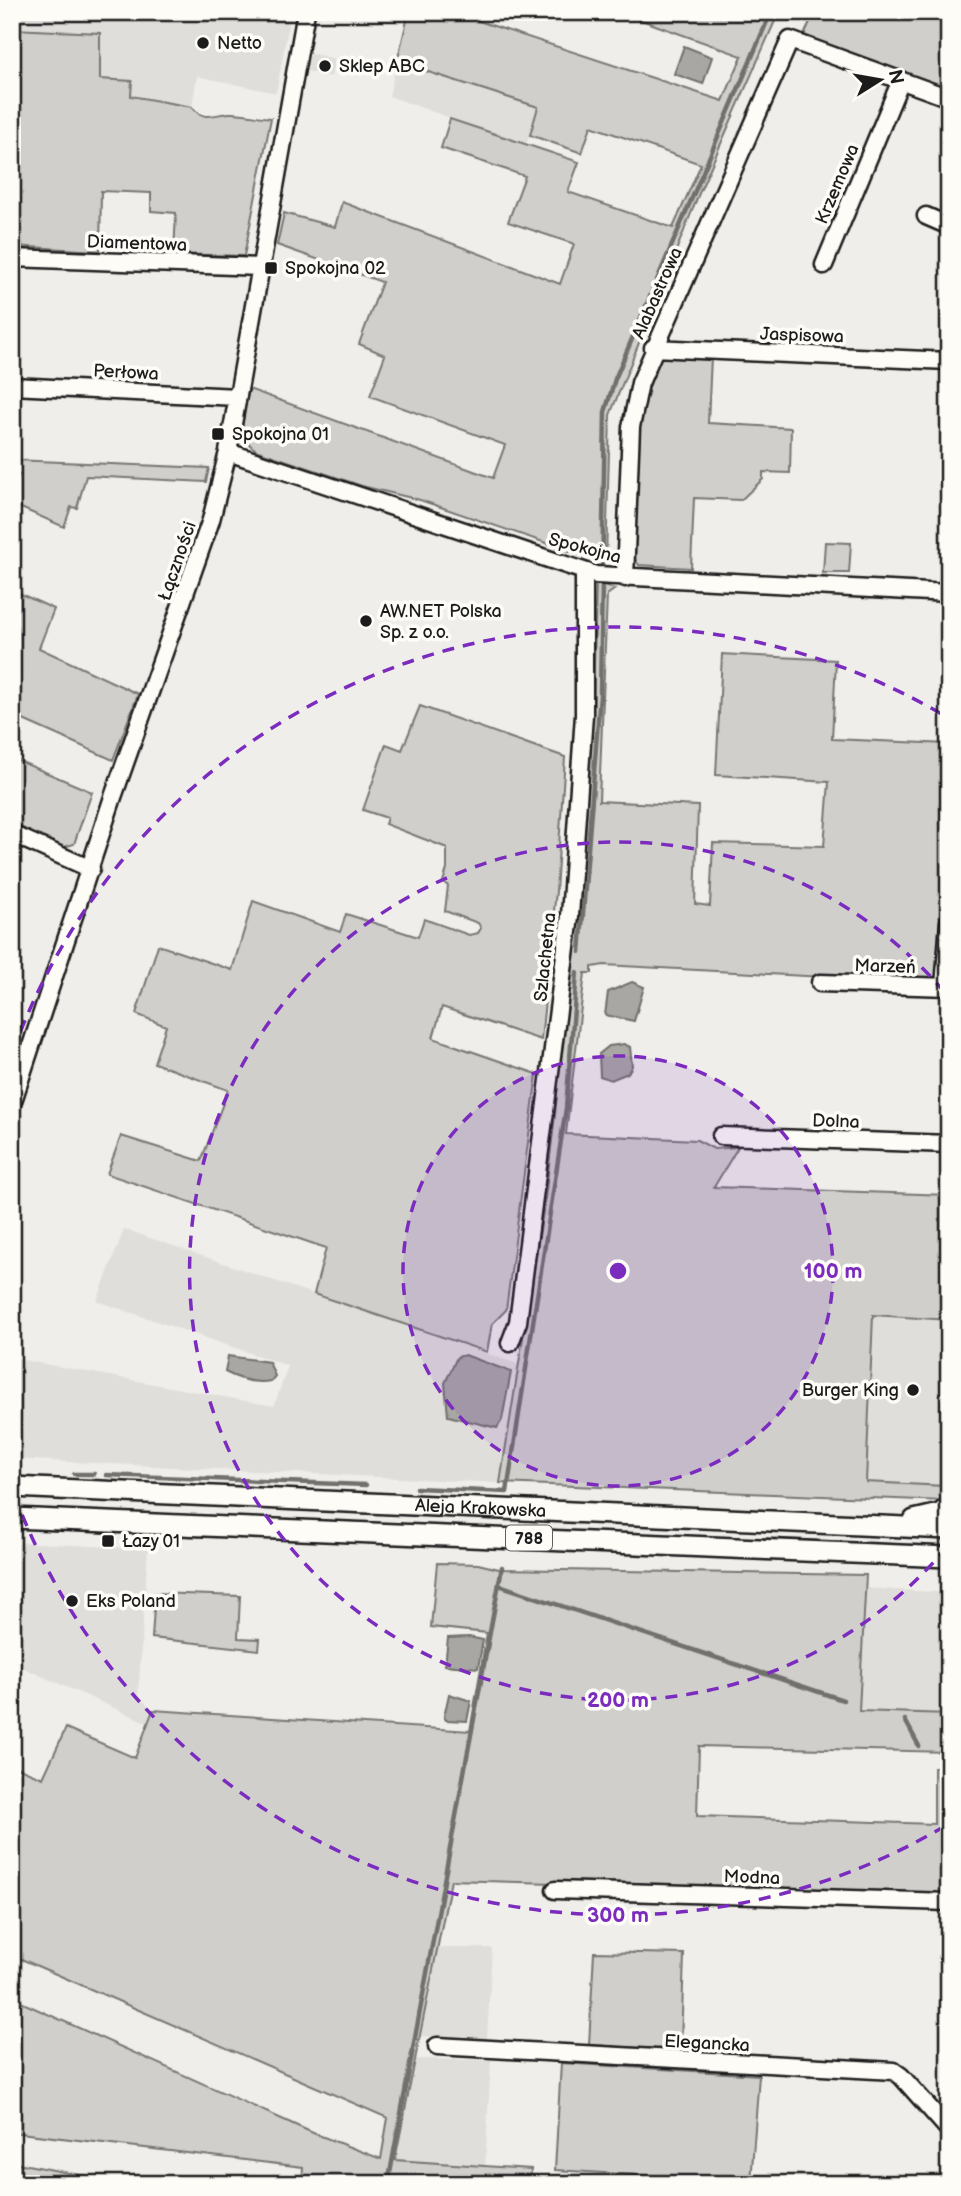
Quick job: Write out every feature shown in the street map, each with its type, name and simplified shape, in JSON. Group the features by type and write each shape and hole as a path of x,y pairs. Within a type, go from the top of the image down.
{"main road":[{"name":"Aleja Krakowska","path":"12,1487 949,1529"},
{"path":"887,1526 934,1516 949,1507"},
{"name":"Aleja Krakowska","path":"12,1518 949,1557"}],"street":[{"name":"Łączności","path":"12,1104 211,520 228,452 306,12"},
{"name":"Alabastrowa","path":"625,578 631,427 640,383 653,348 790,40 901,80"},
{"path":"901,80 949,98"},
{"name":"Krzemowa","path":"824,265 901,80"},
{"path":"926,216 949,226"},
{"name":"Diamentowa","path":"12,258 261,267"},
{"name":"Jaspisowa","path":"653,348 949,361"},
{"name":"Perłowa","path":"12,386 237,397"},
{"name":"Spokojna","path":"228,452 596,574 625,578 949,593"},
{"name":"Szlachetna","path":"510,1343 518,1322 570,916 596,574"},
{"path":"12,834 91,869"},
{"path":"946,987 949,922"},
{"name":"Marzeń","path":"820,983 946,987"},
{"name":"Dolna","path":"721,1136 949,1144"},
{"name":"Modna","path":"555,1890 949,1902"},
{"name":"Elegancka","path":"437,2046 894,2071 949,2130"}],"shaded area":[{"path":"12,12 291,12 276,93 197,76 192,107 131,96 131,81 100,80 100,33 12,29"},
{"path":"409,12 451,12 723,101 742,56 619,12 779,12 700,191 610,415 606,560 590,558 420,500 362,486 258,451 245,439 243,415 249,389 493,478 505,445 370,396 385,355 359,344 382,282 277,245 284,213 335,227 342,202 560,284 574,244 508,222 525,176 441,148 450,119 579,162 568,192 673,228 701,164 591,126 582,153 530,135 538,107 397,62"},
{"path":"814,12 949,12 949,91 803,38"},
{"path":"12,29 100,33 100,79 132,81 131,96 192,107 205,116 234,113 271,118 244,256 174,254 176,213 151,211 151,193 101,191 100,251 12,246"},
{"path":"684,46 712,57 703,84 674,74"},
{"name":"Sklep ABC","path":"310,53 335,59 331,77 307,71"},
{"path":"397,62 539,107 526,145 389,96"},
{"path":"667,354 711,357 708,423 791,428 790,473 763,472 763,479 741,500 694,498 691,568 639,565 631,554 639,421 657,361"},
{"path":"12,460 209,468 206,482 86,476 77,508 71,507 64,527 12,504 12,491 19,475 12,474"},
{"path":"825,542 851,543 849,573 823,573"},
{"path":"596,583 615,589 607,595 599,801 698,806 695,904 710,906 713,843 824,846 829,782 716,775 722,654 836,660 832,739 949,744 949,817 936,983 604,965 592,967 592,973 585,973 566,1134 697,1140 714,1149 738,1147 714,1187 949,1195 949,1237 941,1237 949,1320 873,1315 866,1482 945,1486 944,1501 500,1483 545,1199 555,1115 593,708"},
{"path":"12,590 54,609 39,648 138,694 113,760 12,715"},
{"path":"420,706 565,757 556,891 541,1040 442,1007 433,1038 537,1074 506,1310 492,1324 487,1352 314,1294 326,1248 107,1174 121,1136 201,1161 228,1090 154,1063 166,1026 136,1014 158,945 232,970 253,901 340,932 346,914 418,937 424,919 469,935 478,933 481,928 478,923 445,911 448,886 443,882 447,869 447,848 385,824 387,818 363,810 386,744 402,750"},
{"path":"12,758 92,792 74,844 61,848 12,827"},
{"path":"632,982 644,987 634,1021 605,1015 608,992"},
{"path":"624,1044 630,1047 632,1066 628,1073 611,1080 600,1076 599,1054 609,1046"},
{"path":"124,1229 520,1365 499,1483 12,1459 12,1358 274,1406 288,1366 97,1301"},
{"path":"873,1315 949,1320 949,1477 945,1477 945,1486 866,1482"},
{"path":"465,1355 511,1372 502,1420 497,1428 448,1416 445,1383 457,1357"},
{"path":"228,1356 269,1362 275,1376 271,1381 265,1382 236,1377 225,1372"},
{"path":"19,1542 148,1549 138,1696 153,1710 148,1723 12,1663 12,1583"},
{"path":"437,1563 478,1564 499,1569 866,1575 859,1711 949,1714 949,1752 699,1746 697,1816 934,1824 934,1767 949,1767 949,1894 451,1880 395,2160 531,2169 530,2184 302,2184 303,2167 12,2132 12,1998 313,2133 381,2159 388,2118 12,1955 12,1765 43,1778 66,1728 135,1758 153,1710 470,1731 487,1633 431,1627"},
{"path":"865,1588 949,1593 949,1714 859,1711"},
{"path":"155,1593 240,1596 238,1638 260,1639 259,1650 152,1638"},
{"path":"469,1637 483,1640 478,1668 445,1665 448,1638"},
{"path":"449,1694 471,1701 467,1721 446,1720 444,1717"},
{"path":"436,1948 492,1948 487,2040 421,2036"},
{"path":"594,1952 684,1954 681,2046 686,2051 589,2045"},
{"path":"414,2059 491,2060 485,2166 394,2161"},
{"path":"561,2063 759,2075 751,2182 555,2170"},
{"path":"12,2162 126,2184 12,2184"}],"waterway":[{"path":"580,952 600,695 605,412 615,379 771,12"},
{"path":"416,1488 507,1492 566,1108 577,972"},
{"path":"74,1474 94,1474"},
{"path":"106,1475 366,1485"},
{"path":"388,2184 502,1567"},
{"path":"499,1585 843,1700"},
{"path":"905,1720 919,1746"}],"place":[{"name":"Netto","path":"203,43"},
{"name":"Sklep ABC","path":"325,66"},
{"name":"Spokojna 02","path":"271,268"},
{"name":"Spokojna 01","path":"218,434"},
{"name":"AW.NET Polska Sp. z o.o.","path":"366,621"},
{"name":"Burger King","path":"913,1390"},
{"name":"Łazy 01","path":"108,1541"},
{"name":"Eks Poland","path":"72,1601"}]}
